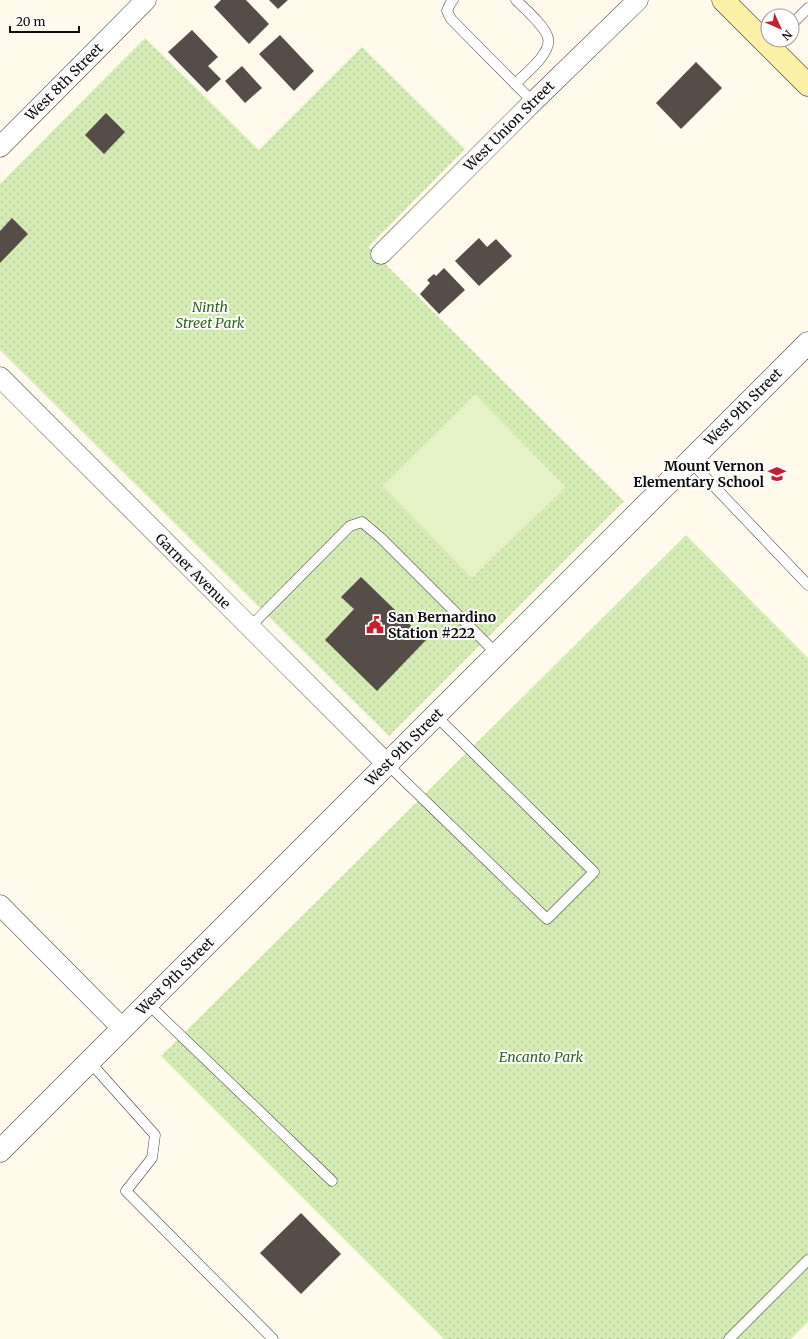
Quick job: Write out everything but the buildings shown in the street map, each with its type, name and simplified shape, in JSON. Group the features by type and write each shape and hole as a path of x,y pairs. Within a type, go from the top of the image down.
{"main road":[{"path":"723,0 760,32"},
{"path":"777,48 808,85"}],"street":[{"name":"West 8th Street","path":"0,147 146,0"},
{"name":"West Union Street","path":"382,254 533,102 638,0"},
{"name":"West 9th Street","path":"0,1151 808,343"},
{"name":"Garner Avenue","path":"0,377 387,764"},
{"path":"0,906 122,1028"}],"lane":[{"path":"453,0 447,10 451,19 533,102"},
{"path":"515,84 539,61 547,48 548,38 540,25 516,0"},
{"path":"800,16 808,8"},
{"path":"690,461 808,585"},
{"path":"250,627 350,526 362,522 381,538 497,654"},
{"path":"387,764 547,919 594,872 435,715"},
{"path":"147,1003 332,1181"},
{"path":"89,1061 155,1135 152,1158 126,1190 273,1339"},
{"path":"729,1339 808,1260"}],"green space":[{"name":"Ninth Street Park","path":"145,38 259,150 362,47 465,149 368,247 624,501 389,736 0,350 0,184"},
{"path":"475,394 566,487 472,578 382,486"},
{"name":"Encanto Park","path":"686,535 808,658 808,1322 791,1339 444,1339 161,1056"}],"place":[{"name":"Mount Vernon Elementary School","path":"777,474"},
{"name":"San Bernardino Station #222","path":"375,625"}]}
